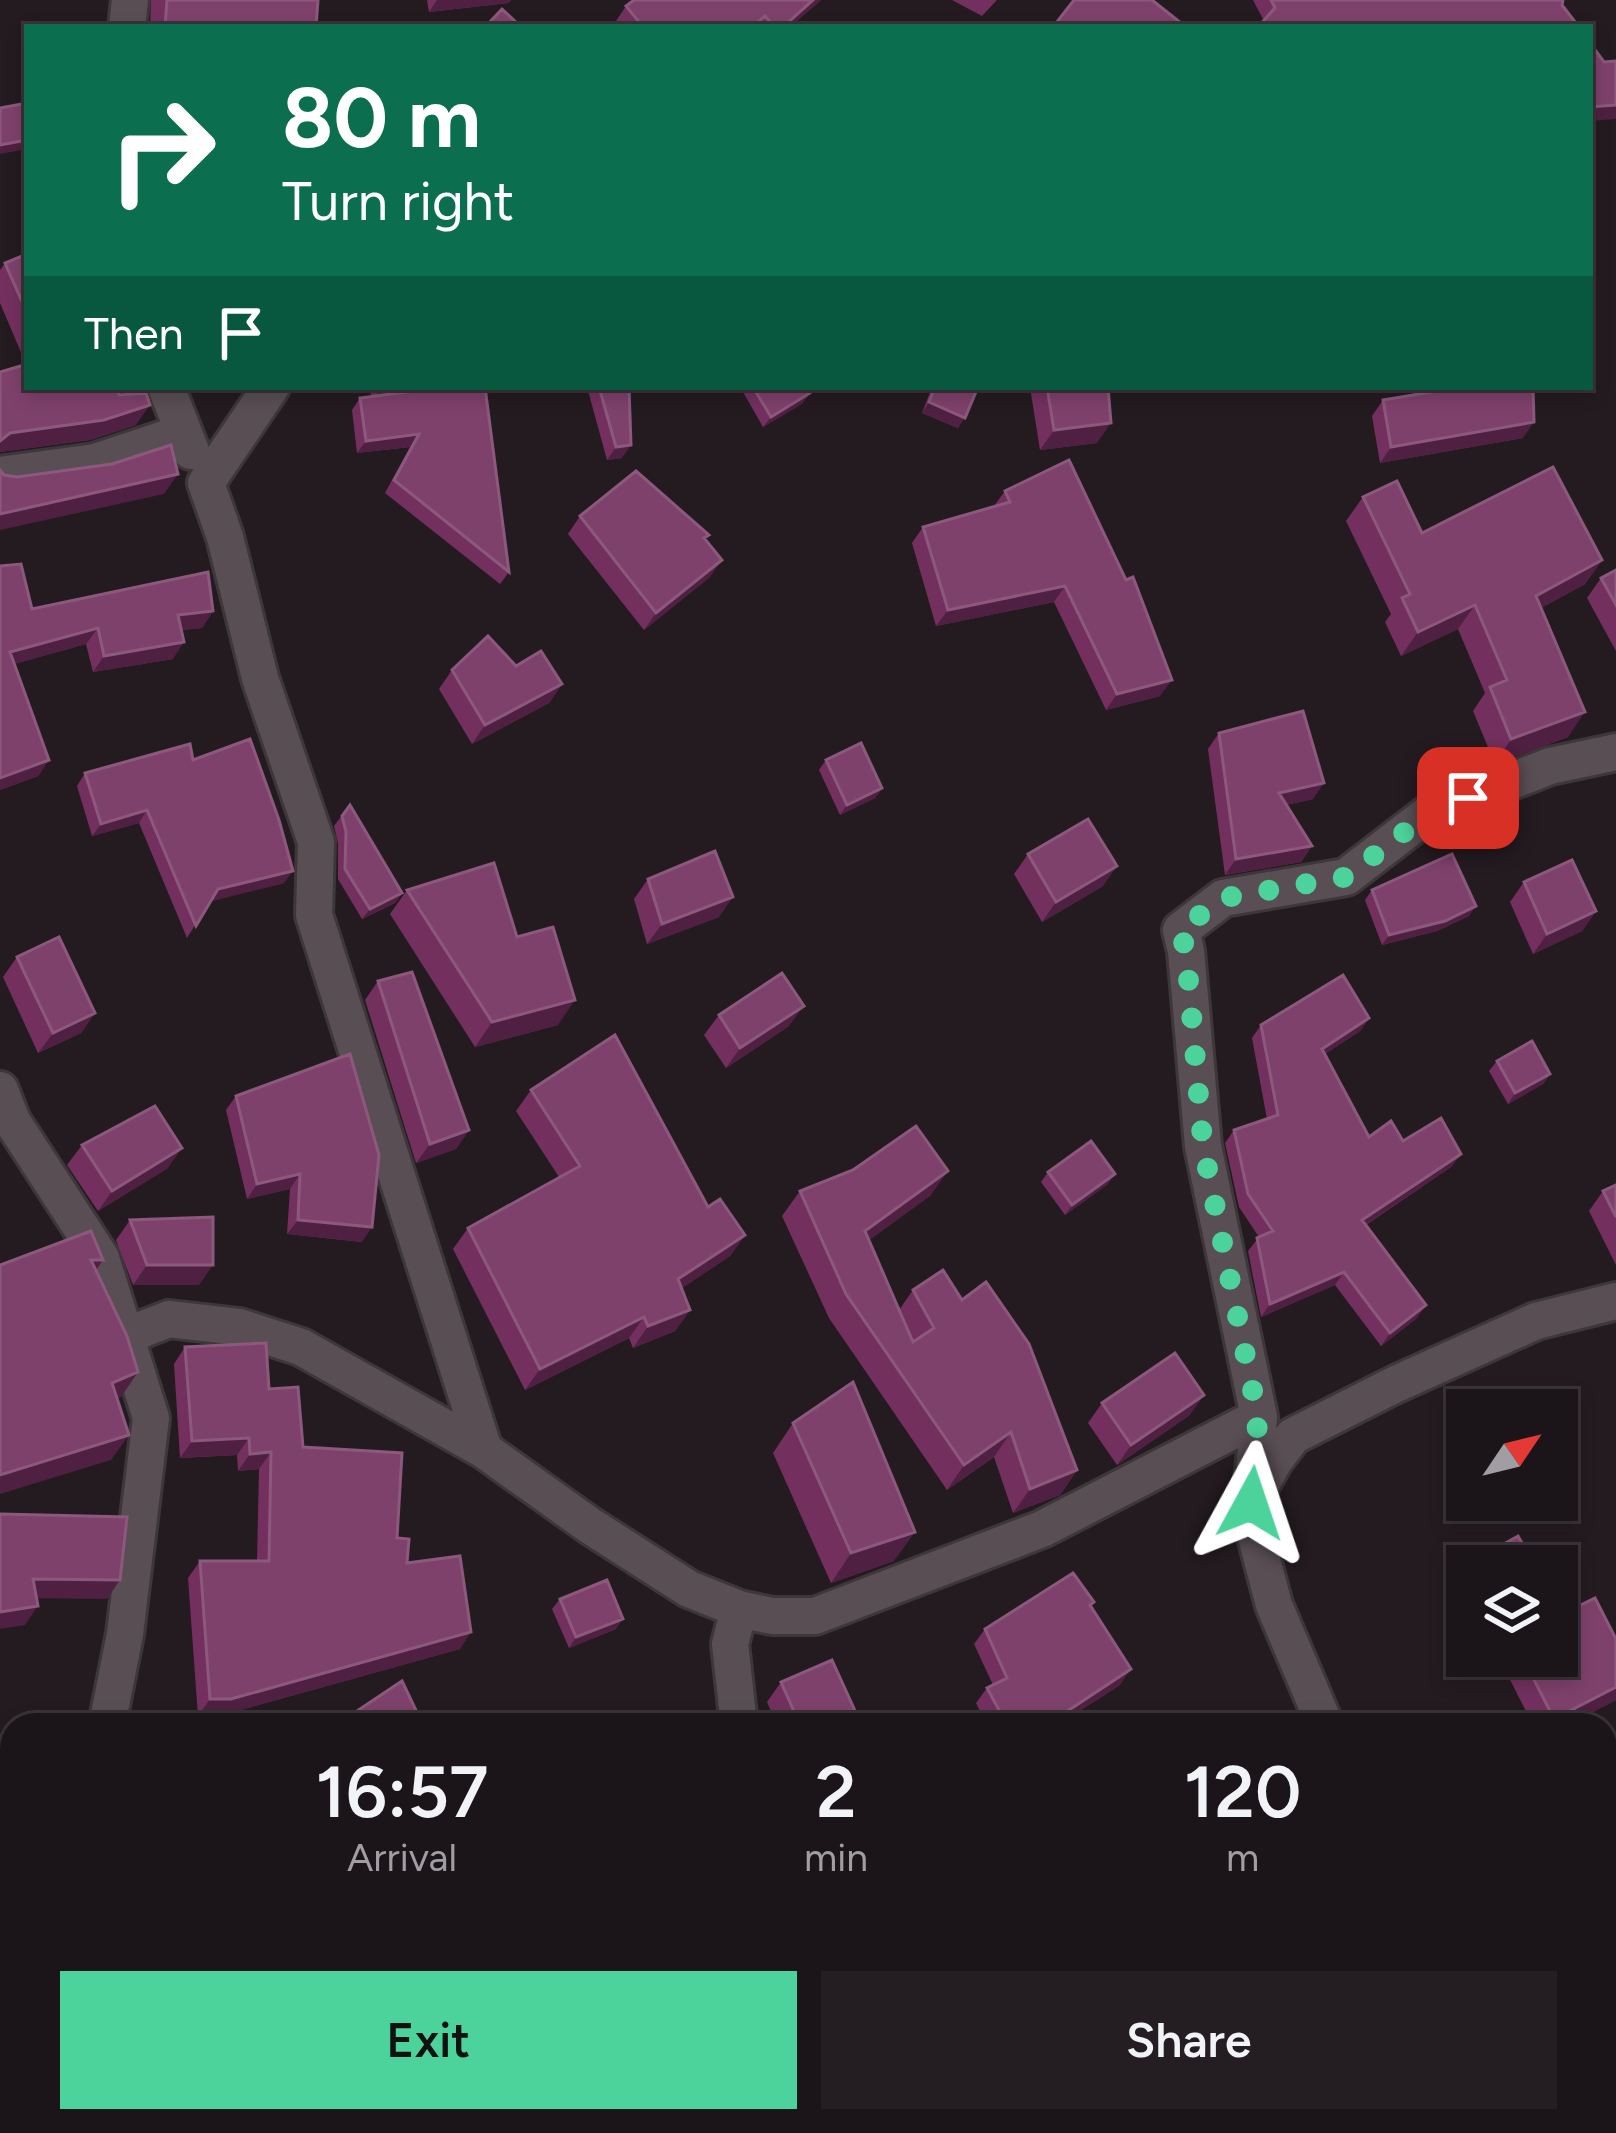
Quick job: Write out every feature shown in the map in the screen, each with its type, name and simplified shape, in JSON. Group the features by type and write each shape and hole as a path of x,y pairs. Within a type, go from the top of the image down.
{"street":[{"path":"167,390 225,537 260,678 316,842 314,915 484,1450"},
{"path":"206,483 269,390"},
{"path":"0,475 95,462 182,433"},
{"path":"1319,1713 1274,1605 1251,1503 1258,1417 1203,1146 1186,951 1180,930 1223,898 1346,877 1428,814 1550,766 1616,752"},
{"path":"0,1090 12,1121 100,1258 151,1418 125,1634 109,1713"},
{"path":"1251,1503 1293,1436 1536,1321 1616,1301"},
{"path":"125,1336 169,1318 238,1327 318,1356 484,1450 689,1589 772,1616 815,1616 1042,1529 1258,1417"},
{"path":"738,1713 730,1644 739,1609"}],"building":[{"path":"167,0 318,0 316,24 165,24"},
{"path":"634,0 813,0 786,24 772,24 765,16 756,24 641,24 626,6"},
{"path":"1074,0 1152,0 1182,24 1055,24"},
{"path":"1271,0 1563,0 1577,24 1261,24 1275,8"},
{"path":"502,9 518,24 488,24"},
{"path":"1593,47 1604,62 1616,61 1616,105 1593,107"},
{"path":"24,104 24,141 0,145 0,108"},
{"path":"24,255 24,306 5,263"},
{"path":"24,365 24,390 146,393 150,405 104,420 10,433 0,441 0,372"},
{"path":"422,390 485,390 509,572 394,480 419,434 366,441 360,398"},
{"path":"600,390 629,390 631,445 616,447"},
{"path":"755,390 808,390 810,393 771,417"},
{"path":"934,390 977,390 965,418 929,402"},
{"path":"1047,390 1108,390 1111,423 1054,430"},
{"path":"1443,390 1533,390 1534,422 1391,447 1383,400"},
{"path":"171,445 178,474 0,514 0,470 17,477 112,464"},
{"path":"1069,460 1126,580 1133,577 1172,680 1117,694 1065,586 948,610 923,527 1010,502 1005,491"},
{"path":"1553,467 1602,560 1536,596 1585,712 1511,739 1490,687 1507,680 1475,605 1418,632 1402,598 1410,594 1363,497 1397,481 1422,533"},
{"path":"636,471 709,535 704,538 722,560 656,613 580,516"},
{"path":"21,564 32,609 208,572 213,611 178,615 184,642 104,656 98,628 10,652 49,760 0,778 0,566"},
{"path":"1616,570 1616,605 1601,578"},
{"path":"488,636 516,666 541,651 562,684 485,725 452,670"},
{"path":"1303,711 1324,783 1279,793 1312,846 1236,859 1219,733"},
{"path":"250,739 293,871 218,889 196,926 147,810 101,824 85,773 190,744 193,760"},
{"path":"861,743 882,788 847,805 826,760"},
{"path":"350,805 402,893 370,909 345,869 342,816"},
{"path":"1088,819 1117,866 1056,902 1028,854"},
{"path":"715,851 733,897 662,924 648,879"},
{"path":"1452,854 1476,906 1445,921 1389,935 1372,890"},
{"path":"1572,860 1596,911 1547,934 1524,882"},
{"path":"494,863 517,937 553,927 575,1000 492,1022 407,890"},
{"path":"59,937 95,1013 53,1033 17,957"},
{"path":"412,972 469,1130 430,1144 378,981"},
{"path":"782,973 804,1006 740,1048 719,1015"},
{"path":"1343,975 1369,1018 1322,1049 1369,1137 1391,1121 1403,1141 1441,1118 1461,1154 1362,1220 1426,1305 1390,1333 1344,1272 1270,1304 1257,1238 1273,1231 1248,1194 1234,1130 1278,1115 1261,1025"},
{"path":"615,1035 708,1207 720,1199 745,1235 678,1279 690,1310 648,1326 644,1317 540,1369 468,1228 580,1166 531,1090"},
{"path":"1532,1041 1550,1074 1515,1093 1497,1061"},
{"path":"350,1054 379,1155 372,1227 298,1220 300,1174 257,1184 236,1096"},
{"path":"155,1106 182,1148 112,1191 82,1145"},
{"path":"916,1126 948,1171 865,1231 913,1342 934,1328 913,1290 943,1270 962,1300 986,1282 1029,1344 1077,1470 1030,1489 1011,1432 964,1465 846,1294 800,1191 853,1170"},
{"path":"1091,1141 1115,1174 1072,1205 1048,1172"},
{"path":"1616,1185 1616,1217 1603,1191"},
{"path":"213,1217 213,1265 147,1265 130,1220"},
{"path":"91,1231 103,1260 91,1260 127,1336 138,1372 112,1383 129,1435 0,1475 0,1265"},
{"path":"266,1343 269,1389 298,1387 303,1447 402,1453 397,1538 409,1539 407,1563 460,1556 471,1632 231,1699 210,1699 200,1561 269,1561 271,1452 250,1454 249,1438 192,1441 185,1347"},
{"path":"1175,1353 1204,1395 1131,1445 1102,1403"},
{"path":"853,1382 915,1532 851,1553 793,1423"},
{"path":"0,1514 127,1517 120,1580 33,1579 38,1606 0,1612"},
{"path":"1518,1536 1523,1545 1502,1545"},
{"path":"1073,1573 1131,1669 1065,1713 1001,1713 987,1688 1007,1678 985,1629"},
{"path":"607,1580 623,1619 576,1637 560,1599"},
{"path":"1595,1598 1616,1639 1616,1687 1566,1713 1551,1713 1533,1677 1578,1677 1578,1606"},
{"path":"832,1660 856,1713 795,1713 781,1682"},
{"path":"402,1681 417,1713 354,1713"}],"route":[{"path":"1251,1503 1258,1417 1203,1146 1186,951 1180,930 1223,898 1346,877 1428,814 1468,798"}]}
